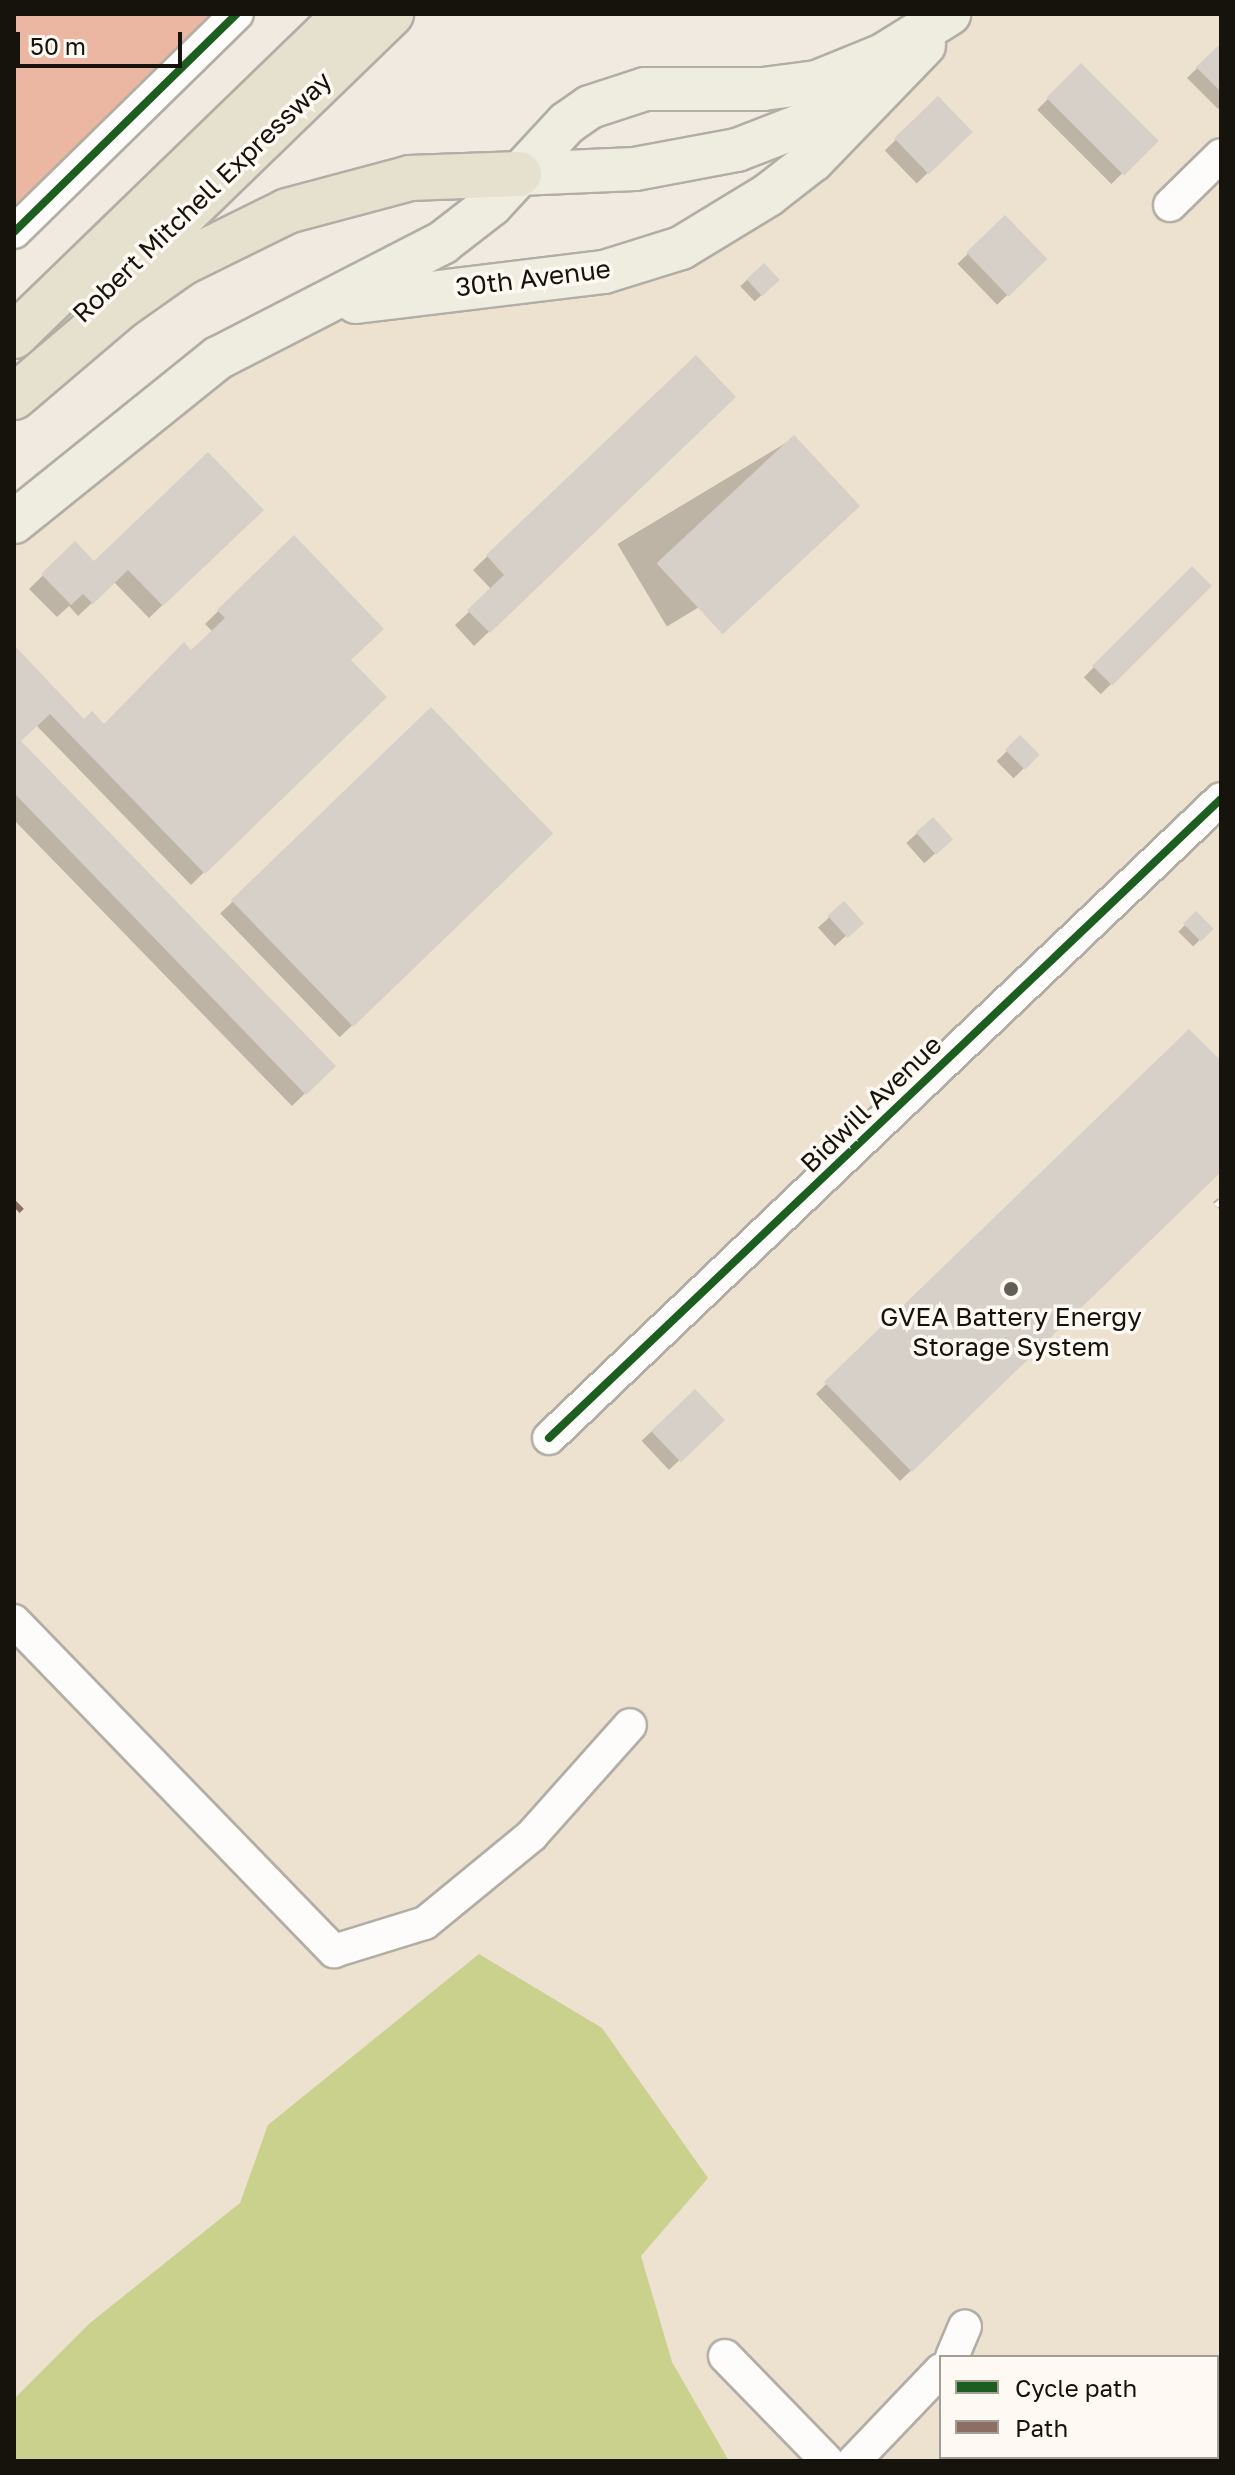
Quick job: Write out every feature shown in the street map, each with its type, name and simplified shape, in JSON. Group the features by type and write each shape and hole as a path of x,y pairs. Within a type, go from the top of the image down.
{"highway":[{"name":"Robert Mitchell Expressway","path":"14,336 346,14"},
{"name":"Robert Mitchell Expressway","path":"14,381 391,14"},
{"path":"14,397 121,306 182,263 244,230 347,191 410,178 519,174"}],"main road":[{"path":"519,174 687,162 781,135 854,97 951,14"},
{"name":"30th Avenue","path":"14,522 190,377 240,345 442,243 519,174 567,123 616,96 645,89 763,89 817,82 883,55 951,14"},
{"name":"30th Avenue","path":"312,310 418,292 604,272 681,248 768,195 813,160 951,14"}],"street":[{"path":"18,219 237,14"},
{"path":"1170,205 1221,155"},
{"name":"Bidwill Avenue","path":"549,1438 1221,799"},
{"path":"14,1621 334,1951 425,1923 532,1835 630,1725"},
{"path":"953,2355 965,2327"},
{"path":"725,2356 827,2461"},
{"path":"854,2461 939,2372"}],"shaded area":[{"path":"14,14 237,14 26,220 14,207"},
{"path":"971,14 1221,14 1221,2461 14,2461 14,528 172,402 329,316 608,276 888,97"},
{"path":"479,1954 602,2028 708,2178 641,2256 672,2362 729,2461 14,2461 14,2399 90,2323 240,2203 268,2125"}],"building":[{"path":"1221,43 1221,92 1196,67"},
{"path":"1081,63 1159,141 1124,175 1046,98"},
{"path":"938,96 973,132 929,174 894,138"},
{"path":"1005,215 1047,259 1009,296 966,253"},
{"path":"764,263 780,280 762,296 746,279"},
{"path":"696,355 736,397 490,633 467,610 504,575 486,555"},
{"path":"794,435 860,506 723,634 657,563"},
{"path":"208,452 264,510 163,606 128,570 93,604 83,594 71,605 41,574 75,541 94,561"},
{"path":"294,535 384,629 351,660 387,697 205,874 50,714 21,741 336,1066 306,1095 14,793 14,645 84,719 92,711 104,724 184,642 191,650 225,618 217,610"},
{"path":"1192,566 1212,586 1112,686 1092,666"},
{"path":"431,707 553,834 353,1027 231,900"},
{"path":"1020,735 1040,755 1025,770 1005,750"},
{"path":"933,817 953,839 936,855 916,832"},
{"path":"844,901 864,923 848,938 828,916"},
{"path":"1196,911 1214,929 1201,941 1183,924"},
{"name":"GVEA Battery Energy Storage System","path":"1189,1029 1221,1061 1221,1172 912,1472 824,1382"},
{"path":"695,1389 725,1420 681,1462 651,1431"}],"railway":[{"path":"1216,1205 1221,1201"}],"marked path":[{"path":"14,1203 22,1211"}],"cycle path":[{"path":"14,232 237,14"},
{"path":"549,1438 1221,799"}],"place":[{"name":"GVEA Battery Energy Storage System","path":"1011,1289"}]}
